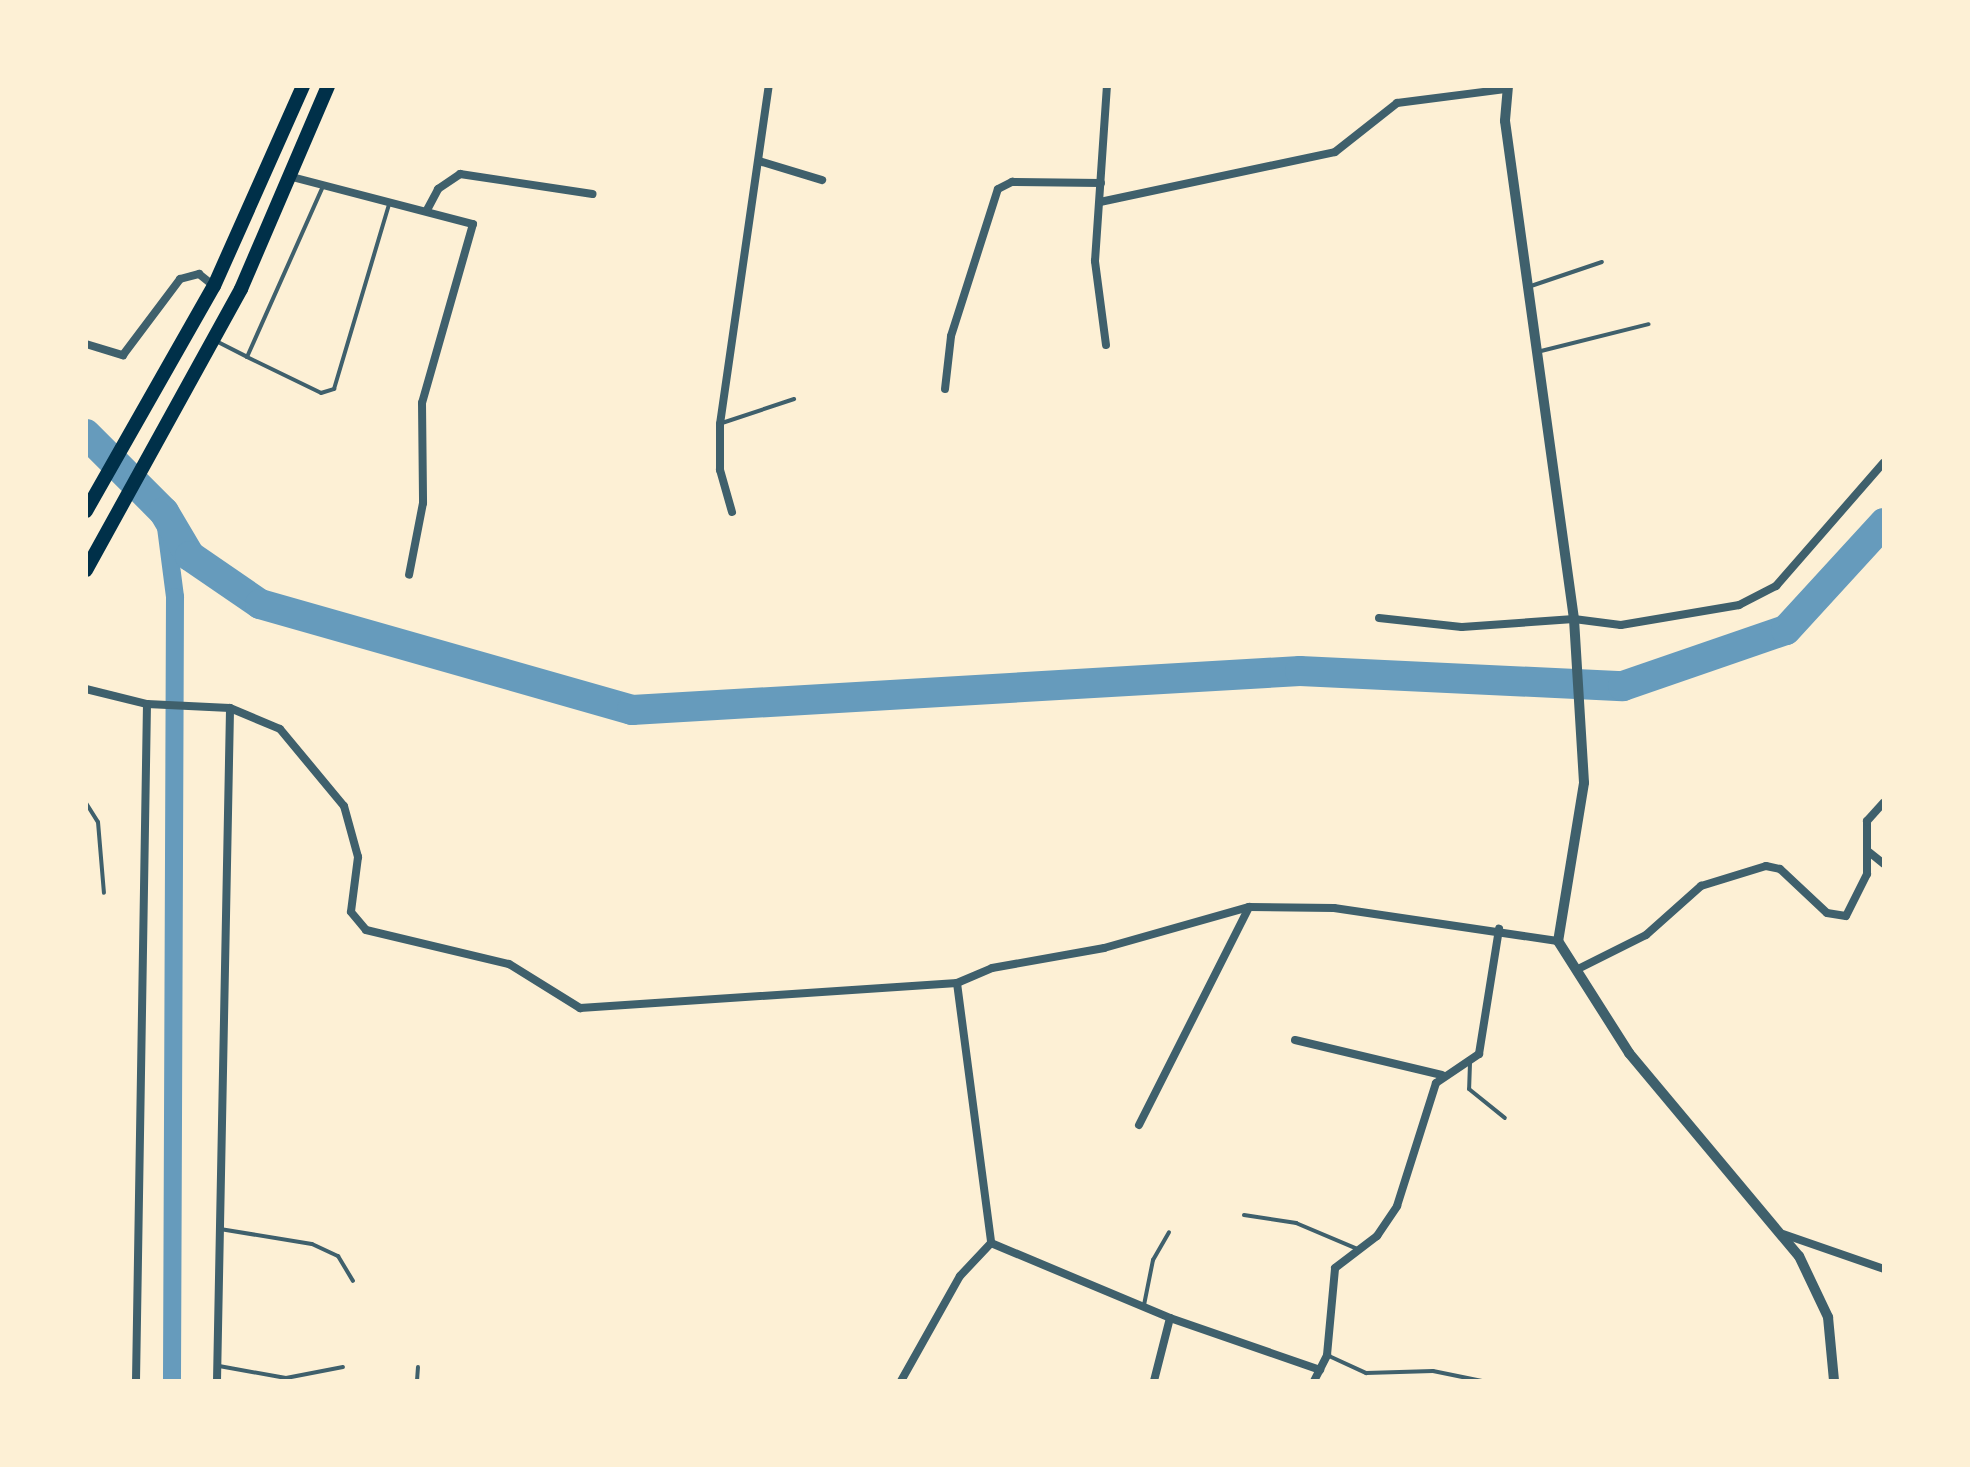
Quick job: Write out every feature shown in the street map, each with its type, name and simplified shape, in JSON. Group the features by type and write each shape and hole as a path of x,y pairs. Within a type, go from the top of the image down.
{"main road":[{"path":"86,511 214,286 303,86"},
{"path":"86,570 213,340 292,177 328,86"}],"street":[{"path":"732,512 720,470 720,424 769,86"},
{"path":"1106,345 1095,261 1107,86"},
{"path":"1100,202 1335,152 1397,103 1507,88 1526,287 1574,620 1581,825 1558,941"},
{"path":"759,161 822,180"},
{"path":"427,210 438,189 460,174 593,194"},
{"path":"292,177 462,217 475,237 422,403 423,503 409,575"},
{"path":"945,389 951,336 998,189 1012,182 1101,183"},
{"path":"86,344 123,355 180,279 199,274 214,286"},
{"path":"1379,618 1462,627 1574,620 1658,623 1758,597 1776,586 1884,462"},
{"path":"86,689 152,705 230,708 280,729 344,806 358,857 351,912 377,936 509,964 559,1000 593,1009 957,983 1249,907 1302,905 1499,929 1558,941 1629,1053 1783,1234 1828,1317 1834,1381"},
{"path":"136,1381 152,705"},
{"path":"217,1381 230,708"},
{"path":"1578,969 1646,935 1701,886 1766,866 1780,869 1827,913 1846,916 1867,874 1867,821 1884,802"},
{"path":"1869,852 1884,864"},
{"path":"1139,1125 1249,907"},
{"path":"1295,1040 1442,1075 1470,1063 1484,1038 1499,929"},
{"path":"957,983 991,1243"},
{"path":"1314,1381 1327,1355 1335,1268 1360,1250 1397,1206 1442,1075"},
{"path":"1783,1234 1884,1269"},
{"path":"991,1243 1143,1308 1320,1370"},
{"path":"901,1381 960,1276 991,1243"},
{"path":"1154,1381 1170,1318"}],"lane":[{"path":"247,357 323,186"},
{"path":"213,340 321,393 334,389 390,202"},
{"path":"1526,287 1602,262"},
{"path":"1535,353 1649,324"},
{"path":"720,424 794,399"},
{"path":"86,803 98,822 104,893"},
{"path":"1470,1063 1469,1089 1505,1118"},
{"path":"1244,1215 1296,1223 1360,1250"},
{"path":"220,1229 312,1244 338,1256 353,1281"},
{"path":"1143,1308 1153,1260 1169,1232"},
{"path":"1327,1355 1366,1373 1433,1371 1482,1381"},
{"path":"217,1365 286,1378 343,1367"},
{"path":"417,1381 418,1367"}],"waterway":[{"path":"86,434 164,512 190,556 260,604 632,710 1300,671 1623,686 1786,630 1884,523"},
{"path":"164,512 175,597 172,1381"}]}
